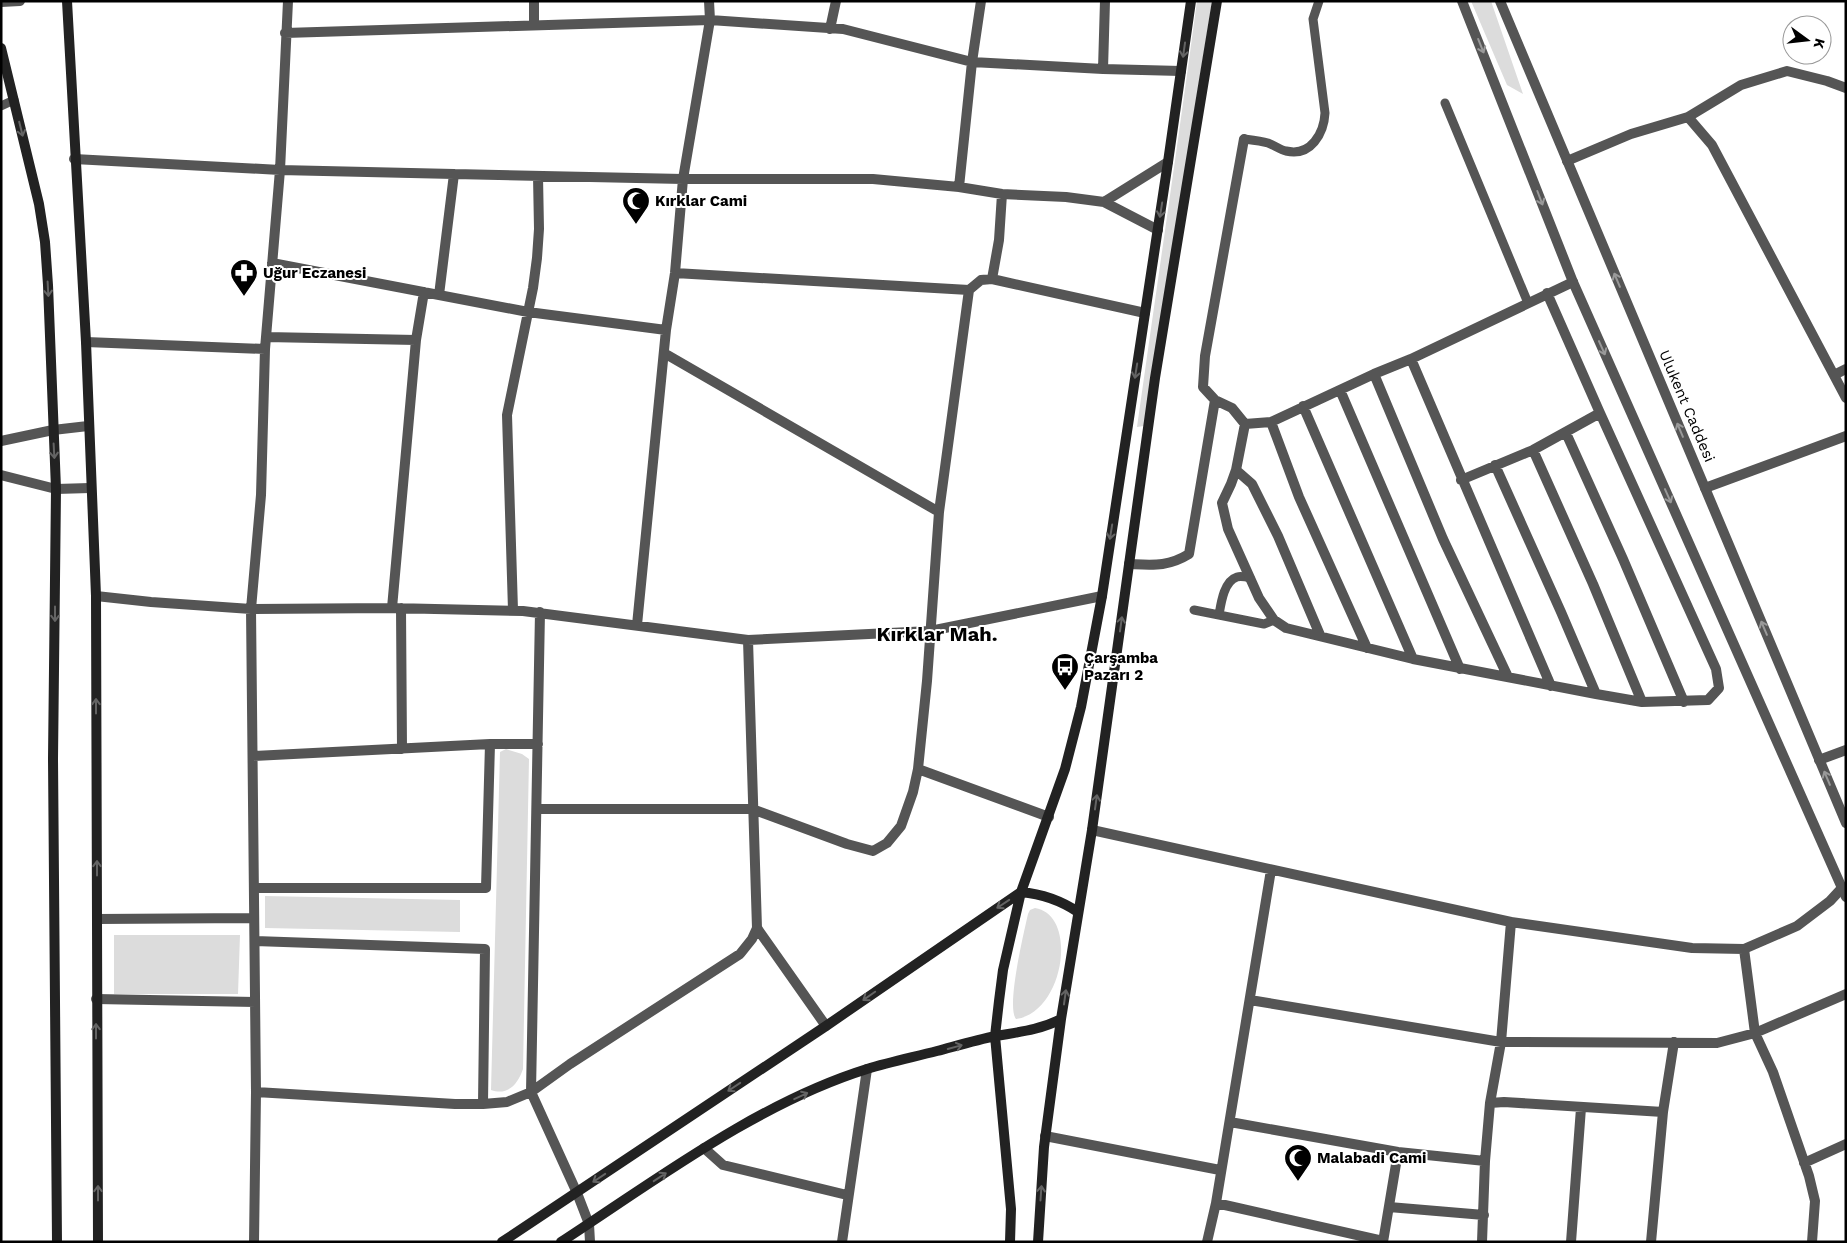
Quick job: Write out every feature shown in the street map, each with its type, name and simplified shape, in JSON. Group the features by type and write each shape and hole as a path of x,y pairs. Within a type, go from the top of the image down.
{"main road":[{"path":"67,1 74,160 86,342 90,488 96,596 98,1242"},
{"path":"1010,1242 1011,1209 995,1036 1003,970 1021,892 1049,817 1081,707 1102,596 1191,1"},
{"path":"1038,1242 1045,1136 1092,830 1156,368 1217,1"},
{"path":"1,48 39,204 48,285 56,488 54,758 57,1242"},
{"path":"502,1242 826,1026 1021,892 1049,897 1064,903 1078,912"},
{"path":"561,1242 704,1148 783,1104 826,1084 867,1069 995,1036 1029,1031 1062,1019"}],"street":[{"path":"1,2 20,1"},
{"path":"254,1242 256,1092 251,609 261,495 265,349 280,170 288,1"},
{"path":"534,1 534,25"},
{"path":"637,626 666,330 675,274 683,179 710,20 709,1"},
{"path":"830,29 836,1"},
{"path":"960,187 972,62 981,1"},
{"path":"1103,70 1105,1"},
{"path":"1092,830 1511,922 1692,948 1744,949 1797,926 1844,893 1573,282 1462,1"},
{"name":"Ulukent Caddesi","path":"1500,1 1846,823"},
{"path":"285,33 710,20 843,29 972,62 1103,70 1181,71"},
{"path":"1567,161 1631,134 1688,117 1741,85 1787,71 1846,88"},
{"path":"1688,117 1712,145 1846,398"},
{"path":"1244,139 1206,356 1203,387 1215,400 1232,408 1245,424"},
{"path":"74,160 280,170 683,179 873,179 960,187 1002,194 1066,197 1104,202 1158,230"},
{"path":"1104,202 1168,162"},
{"path":"439,294 454,174"},
{"path":"513,610 507,415 537,258 539,229 538,176"},
{"path":"992,279 999,240 1002,194"},
{"path":"272,263 528,312 666,330"},
{"path":"675,274 968,290 981,280 992,279 1145,313"},
{"path":"1245,424 1271,422 1374,374 1411,360 1573,282"},
{"path":"537,809 752,809 847,844 873,851 887,843 902,826 918,769 939,512 968,290"},
{"path":"402,749 397,608 416,340 424,292"},
{"path":"1245,424 1236,470 1222,503 1228,529 1258,598 1274,620 1286,628 1460,669 1642,702 1708,700 1719,688 1716,669 1547,293"},
{"path":"266,337 416,340"},
{"path":"86,342 265,349"},
{"path":"664,353 939,512"},
{"path":"1411,360 1551,686"},
{"path":"1834,375 1846,369"},
{"path":"1374,374 1443,539 1508,678"},
{"path":"1340,390 1460,669"},
{"path":"1129,564 1158,566 1177,561 1188,554 1215,400"},
{"path":"1303,406 1413,659"},
{"path":"1461,480 1532,450 1600,414"},
{"path":"1271,422 1299,497 1367,648"},
{"path":"1,441 53,430 88,426"},
{"path":"1566,433 1623,559 1684,702"},
{"path":"1705,488 1846,436"},
{"path":"1532,450 1593,584 1642,702"},
{"path":"1495,465 1596,694"},
{"path":"1236,470 1252,484 1278,536 1320,635"},
{"path":"1,476 56,488 90,488"},
{"path":"96,596 251,609 397,608 513,610 748,640 930,631 1102,596"},
{"path":"540,612 531,1092 577,1193 589,1224 590,1242"},
{"path":"256,1092 455,1104 507,1102 531,1092 570,1064 740,954 752,939 757,928 748,640"},
{"path":"253,756 490,744 538,744"},
{"path":"254,888 486,888 490,744"},
{"path":"1819,760 1846,750"},
{"path":"918,769 1049,817"},
{"path":"1207,1242 1230,1122 1271,870"},
{"path":"97,919 254,918"},
{"path":"1482,1242 1485,1161 1490,1103 1502,1042 1511,922"},
{"path":"757,928 826,1026"},
{"path":"255,942 485,949 483,1104"},
{"path":"1744,949 1755,1033 1773,1072 1815,1201 1812,1242"},
{"path":"1250,1000 1502,1042 1717,1043 1755,1033 1846,994"},
{"path":"96,999 255,1002"},
{"path":"1651,1242 1663,1112 1674,1042"},
{"path":"842,1242 847,1195 867,1069"},
{"path":"1490,1103 1504,1102 1663,1112"},
{"path":"1571,1242 1580,1108"},
{"path":"1230,1122 1398,1152 1485,1161"},
{"path":"1045,1136 1220,1170"},
{"path":"1804,1163 1846,1144"},
{"path":"704,1148 723,1165 847,1195"},
{"path":"1216,1203 1383,1242 1398,1152"},
{"path":"1389,1207 1484,1216"}],"lane":[{"path":"1244,139 1268,143 1287,152 1304,150 1317,141 1324,126 1325,112 1312,19 1319,1"},
{"path":"1,106 14,100"},
{"path":"1445,102 1528,303"},
{"path":"1219,615 1228,583 1237,577 1250,578"},
{"path":"1194,610 1264,624 1274,620"}],"shaded area":[{"path":"1197,1 1212,1 1144,426 1137,427 1175,161"},
{"path":"1471,1 1491,1 1523,94 1507,85"},
{"path":"506,749 522,754 529,759 523,1069 512,1087 507,1090 497,1091 491,1090 500,752"},
{"path":"265,896 460,900 460,932 265,928"},
{"path":"1035,908 1049,915 1057,927 1061,945 1060,964 1055,983 1045,1000 1032,1013 1016,1019 1013,1012 1014,985 1028,914 1030,910"},
{"path":"114,935 240,935 238,994 114,994"}],"place":[{"name":"Kırklar Cami","path":"636,225"},
{"name":"Uğur Eczanesi","path":"244,297"},
{"name":"Çarşamba Pazarı 2","path":"1065,691"},
{"name":"Malabadi Cami","path":"1298,1182"}],"district":[{"name":"Kırklar Mah.","path":"937,634"}]}
